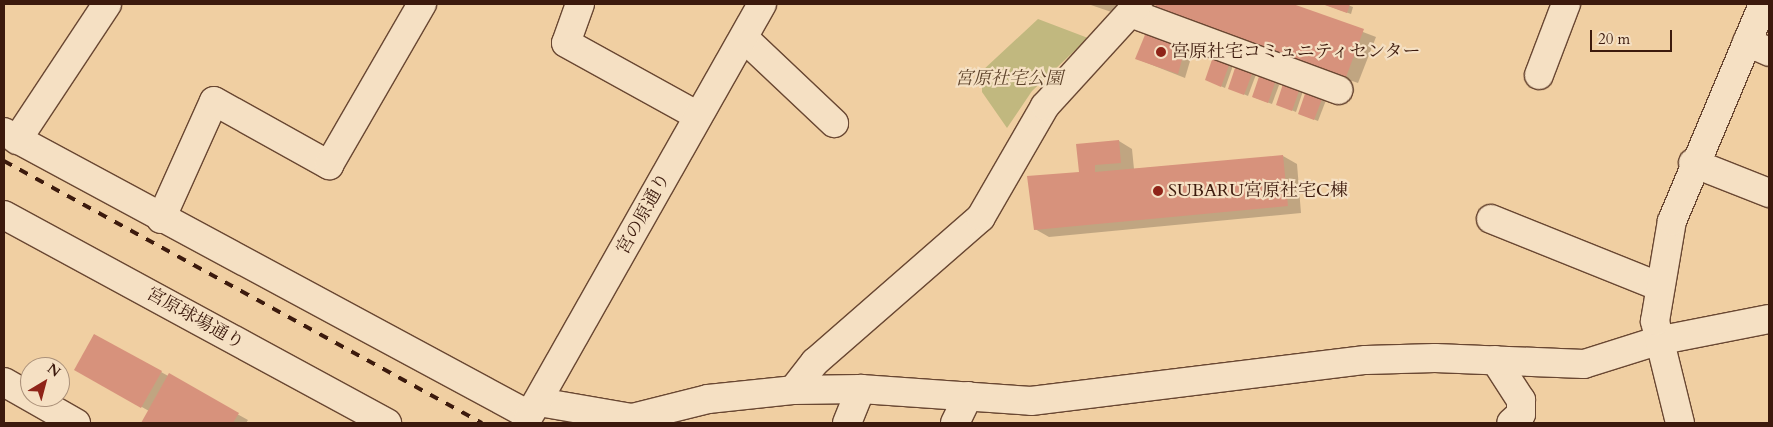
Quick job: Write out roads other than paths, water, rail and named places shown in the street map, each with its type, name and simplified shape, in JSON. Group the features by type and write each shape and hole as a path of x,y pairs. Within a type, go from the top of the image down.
{"street":[{"path":"107,4 10,136 160,219 531,413 632,418 708,399 793,390 861,389 1031,401 1366,360 1495,360 1584,364 1657,341 1769,320"},
{"path":"160,219 214,101 329,165 422,4"},
{"path":"580,4 566,43 698,116"},
{"name":"宮の原通り","path":"531,413 762,4"},
{"path":"1539,75 1566,4"},
{"path":"1680,423 1657,341 1660,287 1672,221 1693,164 1758,47 1763,4"},
{"path":"793,390 816,362 980,217 1045,106 1135,9 1338,90"},
{"path":"744,38 834,123"},
{"path":"1693,164 1769,193"},
{"name":"宮原球場通り","path":"4,214 387,423"},
{"path":"1491,219 1660,287"},
{"path":"1495,360 1521,400 1521,414 1511,423"},
{"path":"4,382 76,423"},
{"path":"847,423 861,389"},
{"path":"955,423 968,396"}],"railway":[{"path":"4,161 482,423"}],"place":[{"name":"宮原社宅コミュニティセンター","path":"1161,52"},
{"name":"SUBARU宮原社宅C棟","path":"1158,191"}],"park label":[{"name":"宮原社宅公園","path":"1009,79"}]}
